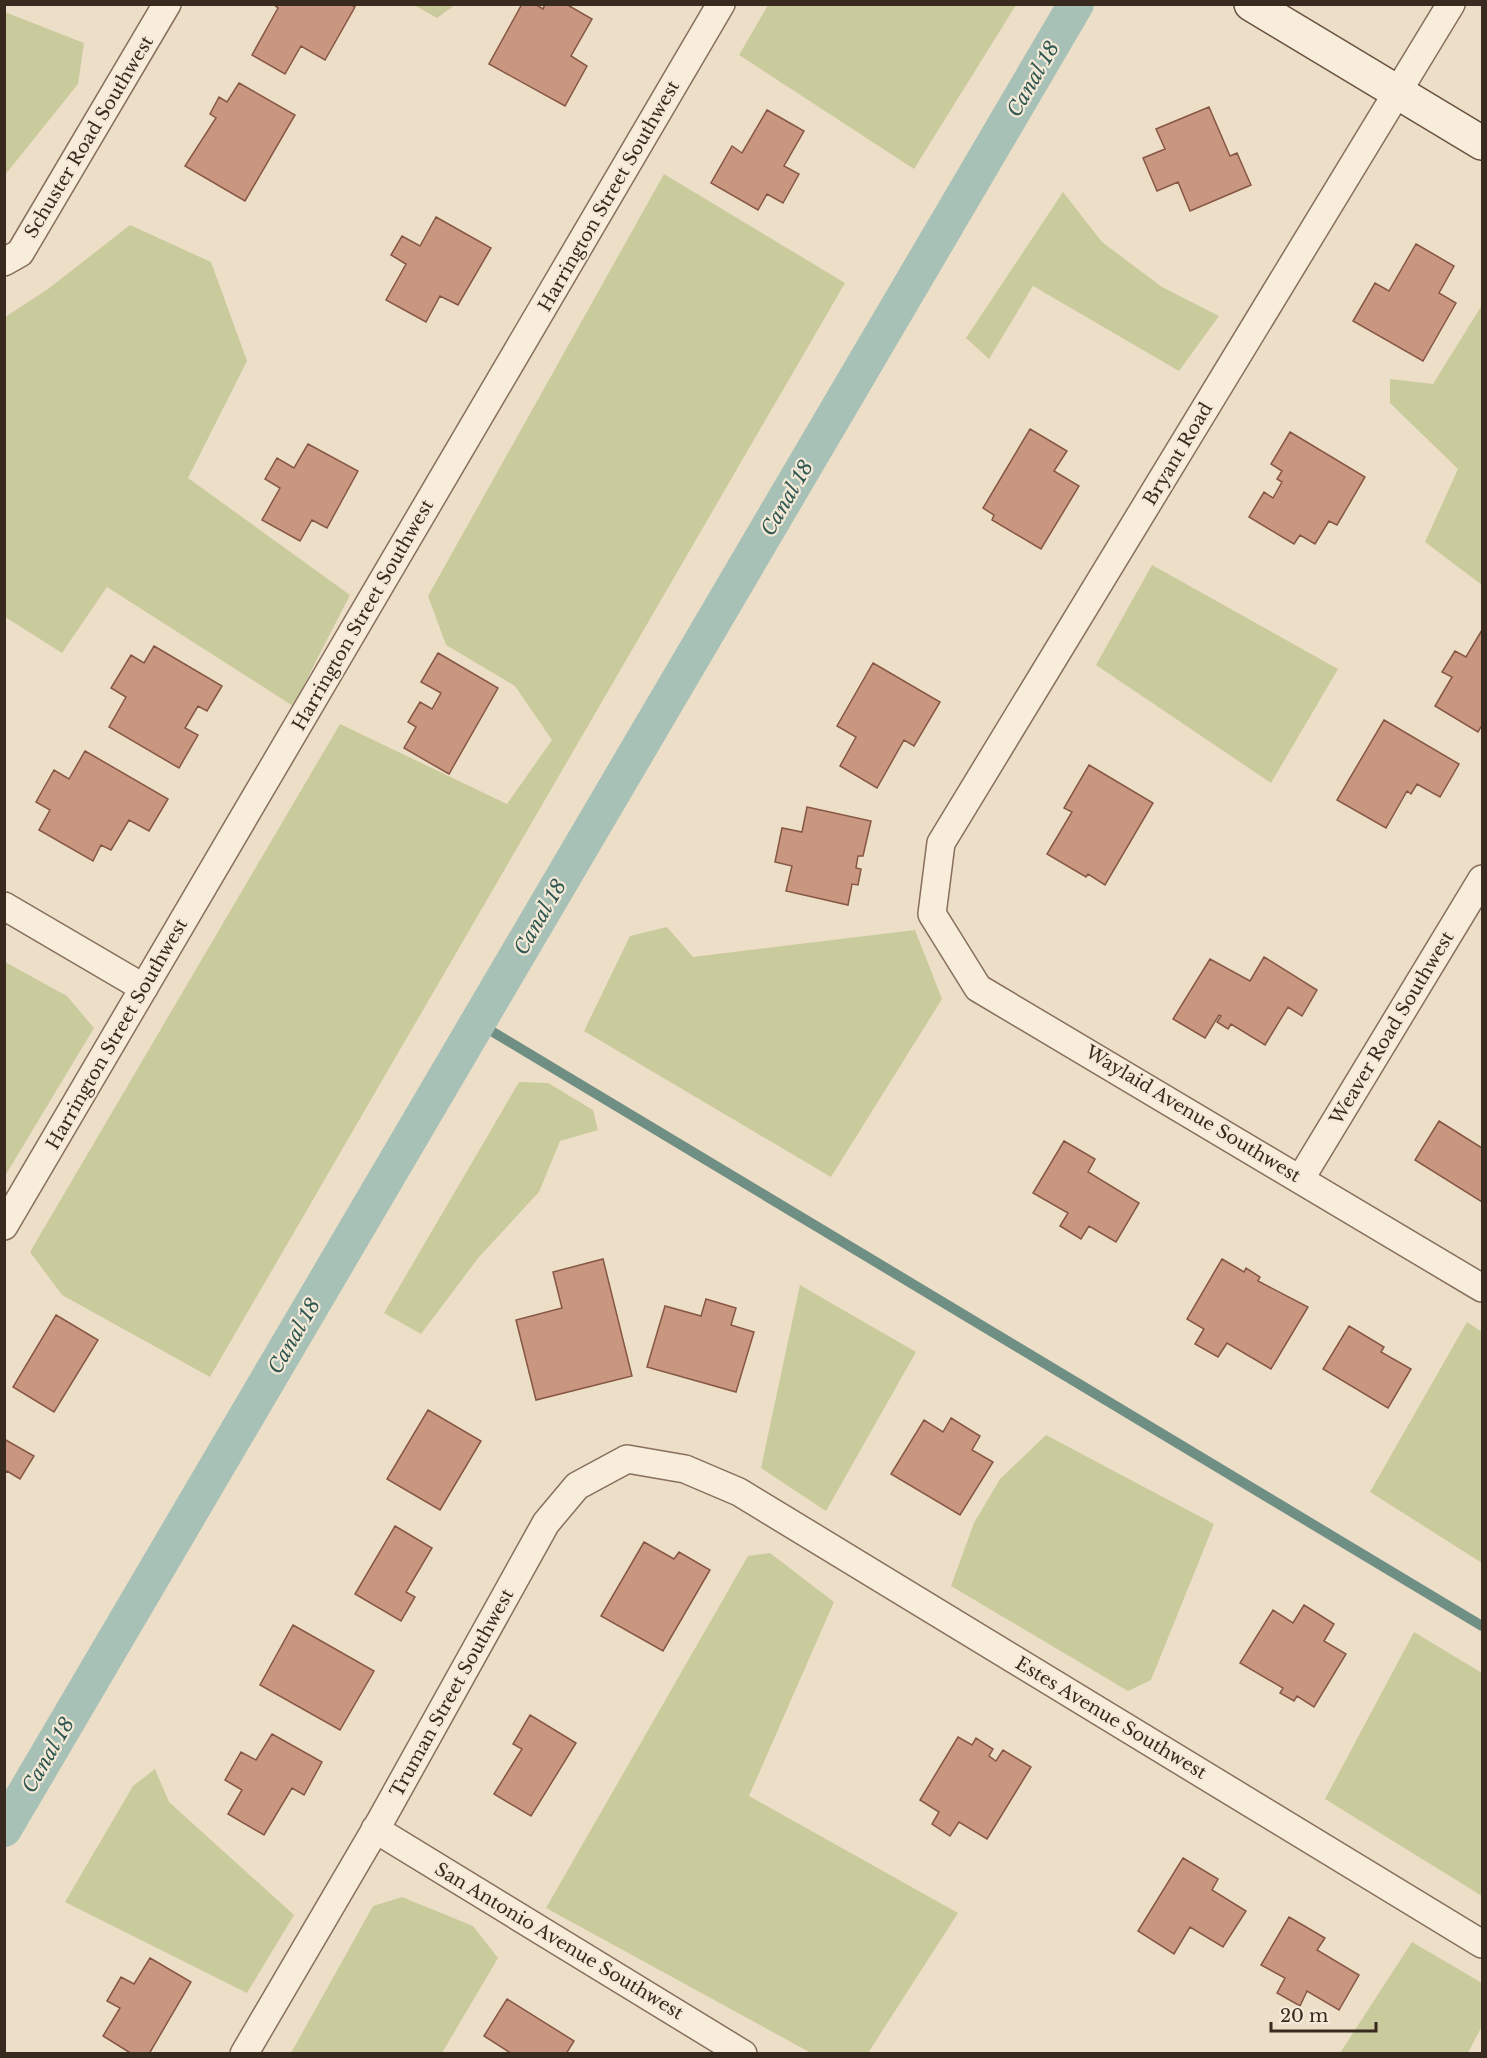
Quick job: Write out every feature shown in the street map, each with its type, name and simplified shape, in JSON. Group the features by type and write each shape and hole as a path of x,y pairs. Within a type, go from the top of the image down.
{"street":[{"name":"Schuster Road Southwest","path":"4,262 20,253 167,4"},
{"name":"Harrington Street Southwest","path":"4,1226 721,4"},
{"path":"1251,4 1482,142"},
{"name":"Bryant Road","path":"932,914 941,843 1451,4"},
{"name":"Weaver Road Southwest","path":"1300,1178 1482,879"},
{"path":"4,906 144,988"},
{"name":"Waylaid Avenue Southwest","path":"932,914 978,988 1482,1288"},
{"name":"Truman Street Southwest","path":"244,2054 375,1830 546,1523 577,1486 627,1460 685,1469 739,1492"},
{"name":"Estes Avenue Southwest","path":"739,1492 1482,1944"},
{"name":"San Antonio Avenue Southwest","path":"375,1830 743,2054"}],"green space":[{"path":"414,5 455,5 437,18"},
{"path":"768,5 1016,5 914,169 739,55"},
{"path":"5,12 84,43 78,84 5,175"},
{"path":"664,174 845,283 210,1377 62,1295 30,1252 340,724 507,804 552,740 515,686 446,645 428,596"},
{"path":"1063,192 1102,242 1162,287 1219,316 1179,371 1033,286 989,359 966,338"},
{"path":"130,225 211,262 247,361 188,478 350,595 293,706 107,587 62,653 5,617 5,317 48,289"},
{"path":"1482,305 1482,585 1425,542 1458,469 1390,403 1390,379 1433,384"},
{"path":"1152,565 1338,669 1271,783 1096,665"},
{"path":"667,927 693,957 915,930 942,999 831,1177 584,1031 630,936"},
{"path":"5,962 67,996 94,1028 5,1176"},
{"path":"519,1082 548,1083 593,1110 598,1130 560,1141 539,1192 479,1257 421,1334 384,1313"},
{"path":"800,1285 916,1352 826,1511 761,1468"},
{"path":"1467,1322 1482,1332 1482,1563 1370,1492"},
{"path":"1046,1435 1214,1524 1151,1680 1128,1691 951,1586 974,1523 1000,1479"},
{"path":"770,1553 834,1602 749,1796 958,1913 868,2053 811,2053 546,1908 748,1556"},
{"path":"1414,1632 1482,1673 1482,1896 1325,1799"},
{"path":"155,1769 169,1802 294,1915 247,1993 65,1902 133,1786"},
{"path":"402,1897 473,1926 498,1958 442,2053 291,2053 373,1906"},
{"path":"1412,1942 1482,1983 1482,2026 1468,2053 1340,2053"}],"building":[{"path":"273,4 350,4 355,7 325,60 301,46 285,74 252,55 278,8"},
{"path":"522,4 535,4 543,9 545,4 566,4 592,19 571,56 587,66 565,106 489,64"},
{"path":"239,83 295,115 245,201 185,166 216,118 210,114 219,97 227,102"},
{"path":"1209,107 1230,156 1237,153 1251,185 1190,211 1178,182 1157,191 1143,158 1165,149 1156,129"},
{"path":"767,110 804,131 784,166 799,174 783,203 767,194 758,210 711,183 732,146 742,153"},
{"path":"436,217 491,248 458,305 440,296 426,322 386,300 406,264 391,255 402,236 420,246"},
{"path":"1416,244 1454,266 1439,293 1456,303 1423,361 1353,321 1375,283 1389,291"},
{"path":"1030,429 1067,451 1054,471 1079,486 1041,549 992,520 994,515 983,508"},
{"path":"1290,432 1365,477 1337,525 1329,521 1315,544 1300,535 1294,544 1249,517 1264,492 1273,498 1282,482 1277,479 1282,471 1271,464"},
{"path":"308,444 358,471 327,528 312,520 300,541 262,520 280,488 265,479 277,458 294,468"},
{"path":"1482,630 1482,725 1478,732 1435,706 1452,677 1442,672 1455,651 1466,657"},
{"path":"154,646 222,686 207,711 198,706 185,728 198,735 179,768 109,727 126,697 111,688 131,655 144,663"},
{"path":"438,653 498,688 449,774 404,748 416,727 408,722 420,702 432,709 441,693 421,682"},
{"path":"873,663 940,702 914,746 904,740 877,788 840,766 856,737 837,726"},
{"path":"1384,720 1459,764 1440,797 1417,784 1411,794 1407,791 1386,828 1337,800"},
{"path":"85,751 168,799 149,831 129,820 111,850 101,845 93,861 39,830 50,810 36,802 54,770 69,779"},
{"path":"1089,765 1153,803 1105,885 1088,874 1086,877 1047,854 1072,812 1064,808"},
{"path":"807,807 871,821 863,856 858,856 856,868 861,869 858,885 852,884 848,905 786,891 792,866 775,862 782,828 802,832"},
{"path":"1264,957 1317,990 1302,1016 1288,1007 1265,1045 1231,1024 1228,1029 1217,1022 1221,1016 1219,1015 1205,1038 1173,1019 1210,959 1250,981"},
{"path":"1439,1121 1482,1148 1482,1202 1415,1160"},
{"path":"1064,1141 1095,1159 1088,1172 1139,1203 1116,1242 1089,1226 1081,1239 1060,1226 1068,1213 1033,1193"},
{"path":"603,1259 632,1376 536,1400 516,1320 562,1308 553,1272"},
{"path":"1222,1259 1244,1272 1246,1268 1260,1277 1258,1281 1308,1307 1271,1369 1227,1343 1218,1357 1195,1344 1204,1329 1187,1319"},
{"path":"706,1299 736,1308 731,1325 754,1332 736,1392 647,1367 665,1306 701,1316"},
{"path":"56,1315 98,1340 54,1412 13,1387"},
{"path":"1349,1326 1384,1347 1381,1352 1411,1369 1388,1408 1323,1369"},
{"path":"428,1410 481,1441 440,1510 387,1479"},
{"path":"951,1418 980,1436 972,1450 993,1462 960,1515 891,1474 924,1420 943,1432"},
{"path":"4,1439 34,1456 20,1479 7,1471 4,1474"},
{"path":"395,1526 432,1548 406,1592 415,1597 401,1621 355,1594"},
{"path":"644,1542 674,1559 679,1552 710,1570 663,1651 601,1616"},
{"path":"1304,1605 1334,1624 1324,1641 1346,1654 1314,1707 1297,1696 1294,1701 1280,1693 1283,1688 1240,1663 1273,1610 1293,1623"},
{"path":"293,1625 374,1671 340,1730 260,1685"},
{"path":"530,1715 576,1743 531,1816 494,1794 522,1749 513,1744"},
{"path":"272,1734 322,1762 304,1795 292,1788 264,1835 228,1814 242,1790 225,1780 241,1752 256,1760"},
{"path":"958,1737 972,1745 976,1738 993,1749 989,1756 996,1761 1003,1750 1031,1767 987,1839 959,1822 950,1836 932,1824 939,1812 920,1800"},
{"path":"1183,1858 1218,1879 1212,1890 1246,1911 1223,1947 1190,1927 1174,1954 1138,1931"},
{"path":"1289,1917 1325,1938 1317,1950 1359,1975 1339,2010 1307,1991 1300,2006 1277,1993 1285,1978 1261,1965"},
{"path":"150,1958 191,1982 149,2054 132,2054 103,2036 120,2008 107,2001 121,1977 134,1984"},
{"path":"507,1999 574,2041 566,2054 512,2054 484,2036"}],"waterway":[{"name":"Canal 18","path":"4,1829 1076,4"},
{"path":"478,1023 1482,1626"}]}
